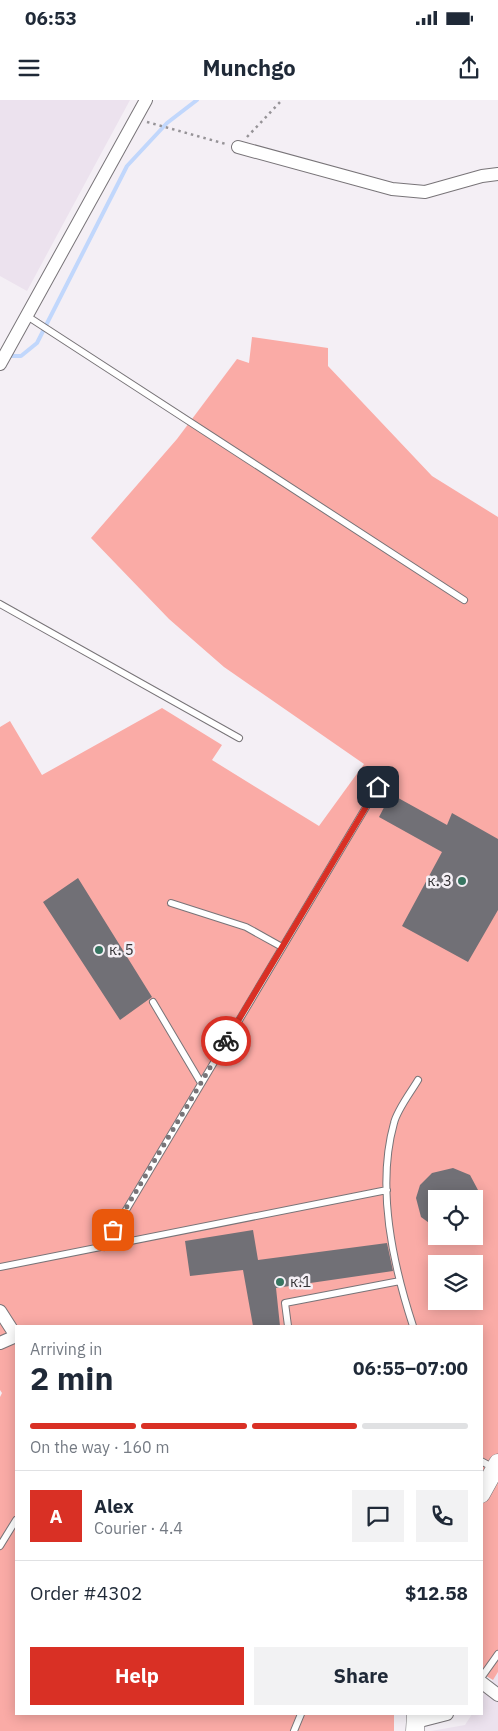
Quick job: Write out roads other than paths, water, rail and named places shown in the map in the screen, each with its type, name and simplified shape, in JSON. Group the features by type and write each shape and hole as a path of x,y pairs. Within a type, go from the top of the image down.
{"main road":[{"path":"483,1489 492,1464"}],"street":[{"path":"0,364 146,100"},
{"path":"238,147 392,189 424,192 482,176 498,174"},
{"path":"0,1310 15,1334"},
{"path":"0,1343 15,1336"},
{"path":"483,1684 498,1696"},
{"path":"416,1722 443,1715"}],"lane":[{"path":"27,316 464,600"},
{"path":"0,604 239,738"},
{"path":"104,1247 378,787"},
{"path":"171,902 246,928 282,947"},
{"path":"153,1002 201,1083"},
{"path":"413,1325 400,1281 388,1219 387,1190 388,1151 394,1121 418,1080"},
{"path":"0,1267 387,1190"},
{"path":"288,1325 285,1303 400,1281"},
{"path":"0,1546 15,1522"},
{"path":"483,1675 498,1654"},
{"path":"294,1731 301,1715"}],"waterway":[{"path":"7,356 21,356 37,343 127,166 167,123 197,100"}],"place":[{"name":"к. 3","path":"462,881"},
{"name":"к. 5","path":"99,950"},
{"name":"к.1","path":"280,1282"}]}
